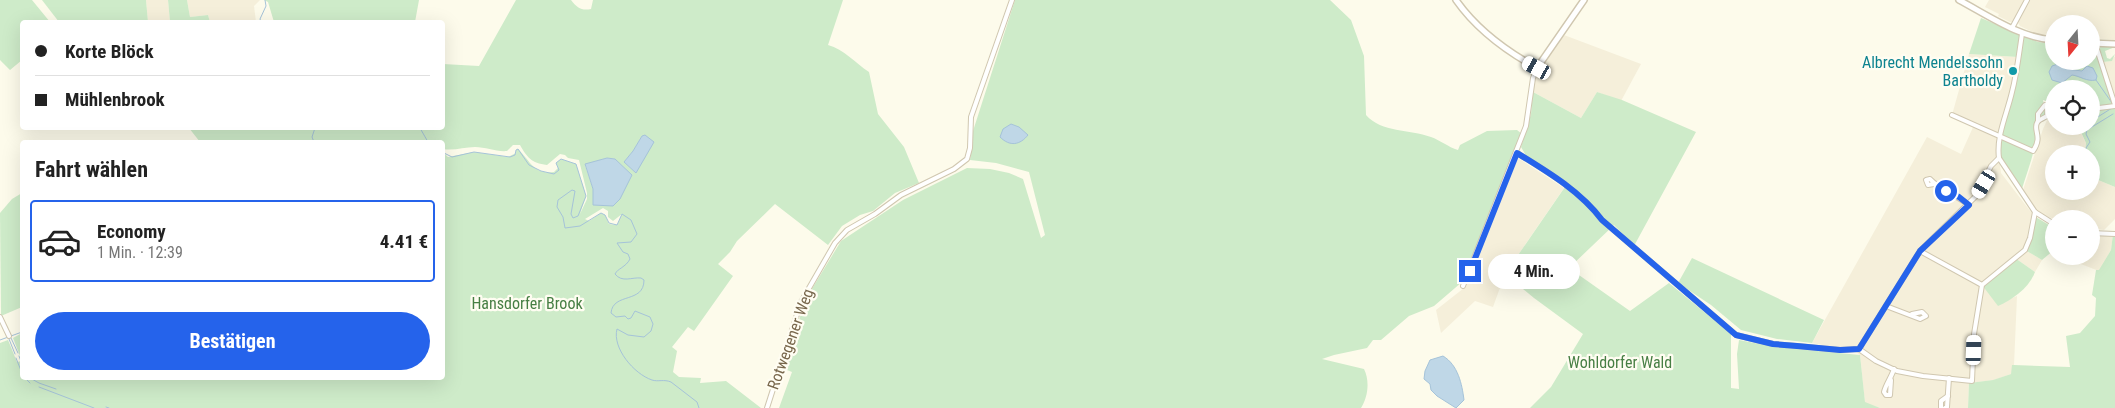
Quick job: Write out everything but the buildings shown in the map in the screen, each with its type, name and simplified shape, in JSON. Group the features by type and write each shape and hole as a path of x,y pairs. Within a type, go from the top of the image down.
{"street":[{"name":"Rotwegener Weg","path":"767,408 804,295 835,243 847,230 875,214 901,195 960,166 968,159 971,117 1012,0"},
{"path":"1456,0 1477,25 1493,39 1537,68"},
{"path":"1464,286 1517,153 1526,126 1531,87 1537,68 1584,0"},
{"path":"1959,0 2022,34 2038,40 2045,40"},
{"path":"2012,28 2027,0"},
{"path":"2022,34 2013,90 1998,149 2000,158 2021,192 2035,212 2045,218"},
{"path":"2100,43 2115,44"},
{"path":"2100,63 2115,106 2100,108"},
{"path":"1952,115 2034,151 2039,141 2036,127 2038,121"},
{"path":"1517,153 1579,194 1591,205 1602,220 1736,335 1773,344 1840,350 1859,349 1876,361 1894,369 1923,376 1972,381 1974,334 1982,285 2027,247 2035,212"},
{"path":"1859,349 1920,251 1969,205 1984,184 1991,166 2000,158"},
{"path":"1934,184 1959,197 1969,205"},
{"path":"2100,233 2115,234"},
{"path":"1920,251 1982,285"},
{"path":"1886,306 1912,314"},
{"path":"0,317 9,336"},
{"path":"1891,380 1894,369"},
{"path":"1945,408 1947,407 1949,378"},
{"path":"1941,408 1941,401 1948,396"}],"shaded area":[{"path":"146,0 168,0 170,20 148,20"},
{"path":"187,0 260,0 254,6 256,20 209,20 208,15 190,17"},
{"path":"1989,0 2115,0 2115,40 2100,39 2100,15 2045,15 2045,37 2043,37 2020,26 2018,23 2010,22 1998,16 1999,14 1985,7"},
{"path":"1564,35 1641,64 1621,101 1597,92 1581,118 1533,92 1536,77 1543,63"},
{"path":"1969,54 2018,57 1999,158 2001,173 2034,216 2025,250 2042,260 2035,272 2015,258 2007,300 2017,296 2014,365 2011,374 1994,380 1969,383 1968,408 1880,408 1865,403 1860,355 1850,347 1838,348 1812,343 1927,137 1961,154 1974,125 1952,115"},
{"path":"2115,56 2115,99 2103,62 2111,61"},
{"path":"2045,125 2045,135 2082,135 2086,143 2086,145 2045,145 2045,200 2100,200 2100,181 2115,187 2115,219 2104,230 2100,229 2100,210 2045,210 2045,216 2036,212 2022,193"},
{"path":"1518,158 1564,188 1505,274 1493,307 1475,301 1441,333 1436,310 1464,288"},
{"path":"2100,234 2113,234 2111,250 2099,271 2083,265 2100,265"}],"green space":[{"path":"0,0 32,0 48,20 20,20 20,62 10,70 0,60"},
{"path":"42,0 146,0 148,20 57,20"},
{"path":"168,0 187,0 190,17 208,15 209,20 170,20"},
{"path":"264,0 419,0 415,20 273,20 268,2"},
{"name":"Hansdorfer Brook","path":"516,0 571,0 578,7 585,10 591,9 593,0 843,0 828,45 844,53 869,72 878,114 904,147 919,183 895,193 873,211 860,215 842,226 828,245 775,204 737,241 730,252 718,264 733,276 694,331 688,327 672,347 677,351 673,372 679,377 701,378 700,383 726,381 761,408 0,408 0,343 8,340 17,362 20,361 20,380 445,380 445,154 448,157 474,152 508,157 516,153 518,149 533,166 541,171 554,172 558,168 556,163 561,159 576,164 586,196 580,214 587,199 587,193 579,160 560,154 547,165 537,163 530,159 520,145 513,145 507,151 503,151 475,147 445,149 445,140 198,140 191,130 445,130 445,64 479,66","holes":["642,136 636,173 624,162","607,158 615,159 632,175 593,205 593,189 585,165","603,208 608,211 608,217 613,221 622,214 617,225 609,224 605,215 601,213 589,221 585,219"]},
{"path":"1015,0 1330,0 1351,20 1364,56 1366,115 1372,121 1388,128 1423,134 1458,150 1460,145 1487,131 1517,130 1522,134 1462,282 1434,306 1409,316 1381,340 1373,340 1367,348 1322,359 1364,369 1367,389 1361,408 779,408 792,372 782,368 807,297 841,241 903,200 967,168 990,169 1009,173 1023,179 1041,238 1045,235 1029,172 996,163 970,160 973,131"},
{"path":"1981,18 2038,42 2045,42 2045,70 2060,70 2064,80 2045,80 2045,101 2043,100 2045,117 2038,121 2034,148 2021,192 2000,158 1998,149 2013,90 2018,57 1969,54"},
{"path":"2100,45 2115,46 2105,51 2107,58 2110,59 2115,54 2112,61 2103,62 2115,99 2115,187 2100,181 2100,145 2086,145 2082,135 2100,135 2100,80 2087,80 2082,71 2074,70 2100,70"},
{"path":"2072,75 2080,76 2087,80 2065,80"},
{"name":"Wohldorfer Wald","path":"1533,92 1581,118 1597,92 1622,100 1696,132 1634,246 1614,225 1569,268 1630,311 1669,283 1731,334 1731,388 1739,389 1737,354 1739,340 1775,347 1860,355 1865,402 1880,408 1530,408 1551,387 1583,334 1505,274 1567,184 1528,159 1521,147 1531,114"},
{"path":"20,194 20,308 1,316 0,213 12,199"},
{"path":"2034,216 2045,223 2045,258 2042,260 2025,250"},
{"path":"2113,234 2115,234 2115,408 1968,408 1969,383 1993,380 2011,374 2012,365 2070,367 2066,336 2080,333 2095,316 2096,298 2092,295 2096,270 2099,270 2111,250"},
{"path":"1692,258 1824,320 1812,343 1777,339 1741,330 1711,305 1678,283"},
{"path":"2015,258 2035,272 2029,283 2020,292 1998,306 1982,285"},
{"path":"20,334 20,356 13,338"}],"water":[{"path":"2050,70 2094,70 2097,76 2096,80 2072,75 2066,80 2052,80"},
{"path":"1011,124 1019,127 1028,135 1022,141 1015,144 1007,142 1000,137 1003,129"},
{"path":"645,135 654,142 636,173 624,162 642,136"},
{"path":"607,158 615,159 632,175 620,199 613,206 593,205 593,189 585,164"},
{"path":"1443,356 1452,364 1460,381 1464,400 1456,408 1437,396 1431,390 1430,384 1424,379 1430,360"}],"waterway":[{"path":"260,20 266,6 265,0"},
{"path":"2100,86 2112,103"},
{"path":"2100,116 2112,108"},
{"path":"2088,145 2090,142 2086,134 2087,130 2113,114"},
{"path":"313,140 312,137 314,130"},
{"path":"421,130 427,140"},
{"path":"445,154 452,157 474,152 510,157 515,155 518,149 529,165 541,171 554,174 559,170 556,163 561,159 576,164 586,196 578,216 573,218 571,214 575,191 572,190 558,200 557,207 563,217 565,228 580,226 601,213 605,215 609,223 617,225 622,214 631,220 637,234 631,242 617,243 623,252 628,254 630,259 615,274 624,279 641,278 644,280 643,287 634,295 617,302 611,313 616,317 625,316 628,319 631,318 635,311 650,317 653,324 651,331 644,337 628,335 617,329 616,336 621,352 638,372 652,380 671,382 697,402 699,408"},
{"path":"0,340 20,333"},
{"path":"11,338 18,353"},
{"path":"9,339 15,354"},
{"path":"16,358 20,368"},
{"path":"27,380 30,383"},
{"path":"34,380 56,389"},
{"path":"39,387 94,408"}],"place":[{"name":"Albrecht Mendelssohn Bartholdy","path":"2013,71"}],"route":[{"path":"1470,271 1517,153 1579,194 1591,205 1602,220 1736,335 1773,344 1840,350 1859,349 1920,251 1969,205 1959,197 1946,191"}]}
